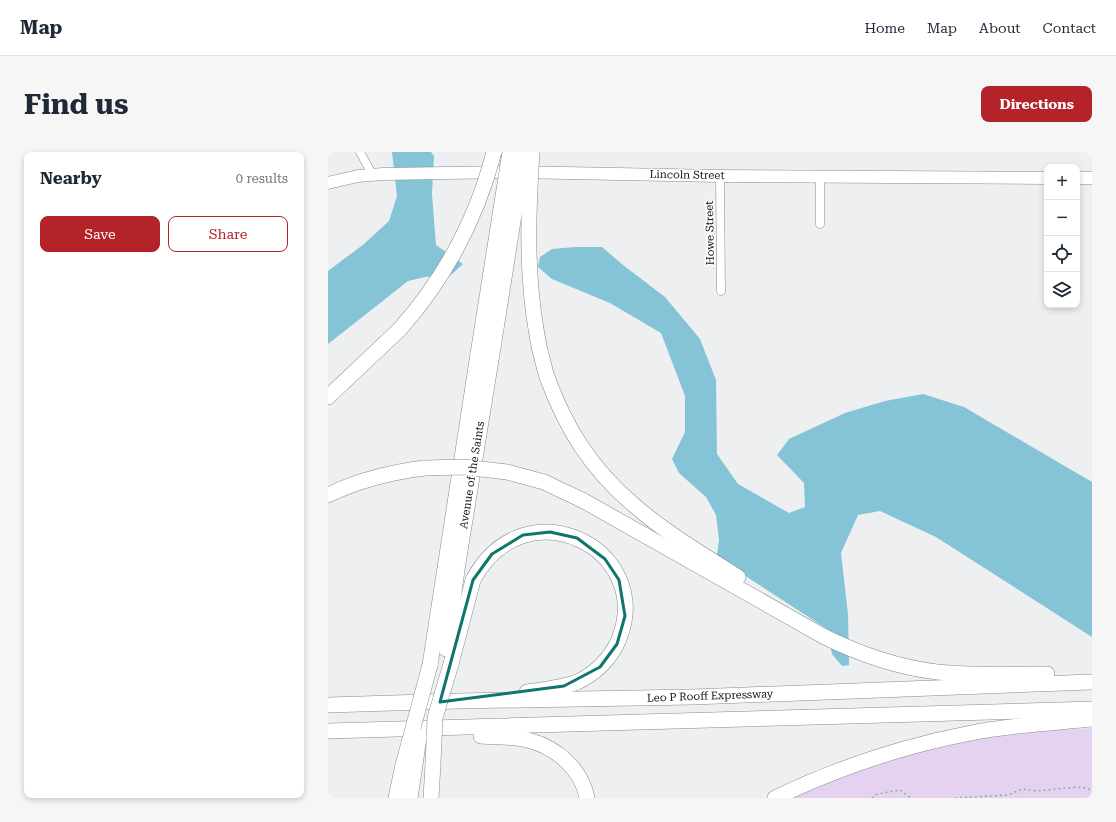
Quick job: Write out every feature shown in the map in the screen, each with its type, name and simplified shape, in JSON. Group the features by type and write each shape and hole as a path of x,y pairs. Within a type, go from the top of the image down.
{"highway":[{"path":"328,397 400,329 438,280 464,235 484,187 494,152"},
{"name":"Avenue of the Saints","path":"422,798 419,764 435,718 485,354 510,152"},
{"name":"Avenue of the Saints","path":"485,354 524,152"},
{"path":"532,152 529,217 530,271 537,335 547,377 567,425 589,458 619,492 654,522 668,540"},
{"path":"328,495 359,482 405,470 464,467 507,472 544,482 559,488 610,515 668,540 823,636 860,654 878,660 936,672 966,674 1092,674"},
{"path":"442,664 478,570 492,554 514,538 531,533 542,532 559,533 577,538 599,552 611,565 619,580 625,607 625,616 621,635 612,652 594,672 564,686 458,701"},
{"name":"Avenue of the Saints","path":"410,798 442,664"},
{"name":"Leo P Rooff Expressway","path":"328,705 692,697 1092,682"},
{"path":"328,731 1092,709"},
{"path":"775,798 816,779 870,759 971,732 1034,724 1092,719"},
{"path":"328,742 409,729 530,740 553,750 569,764 582,782 587,798"},
{"path":"396,798 419,764"},
{"path":"419,764 431,798"}],"main road":[{"name":"Lincoln Street","path":"328,183 347,178 377,174 515,172 720,176 1044,178"},
{"path":"1080,178 1092,178"}],"street":[{"path":"360,152 377,174"},
{"name":"Howe Street","path":"720,176 721,291"},
{"path":"820,176 820,224"}],"path":[{"path":"954,798 1004,794 1008,795 1022,789 1037,790 1077,787 1087,788 1092,791"},
{"path":"872,798 877,794 900,790 911,798"}],"highlighted area":[{"path":"550,532 577,538 605,559 619,580 625,616 617,644 600,667 564,686 440,702 473,580 492,554 523,535"}],"shaded area":[{"path":"1092,728 1092,798 793,798 882,763 951,743 1003,734"}],"water":[{"path":"392,152 431,152 434,156 432,194 436,245 463,264 451,275 425,277 408,281 328,344 328,271 364,244 389,221 397,196"},
{"path":"602,247 665,297 700,339 716,380 717,454 738,484 789,513 805,507 804,483 777,455 789,439 845,413 885,401 923,394 964,407 1092,482 1092,637 936,537 880,511 858,515 841,553 848,614 849,665 842,666 832,654 827,629 730,566 717,555 719,540 716,515 706,497 679,473 672,459 685,432 685,396 661,333 610,303 552,279 538,267 540,257 552,249"}]}
